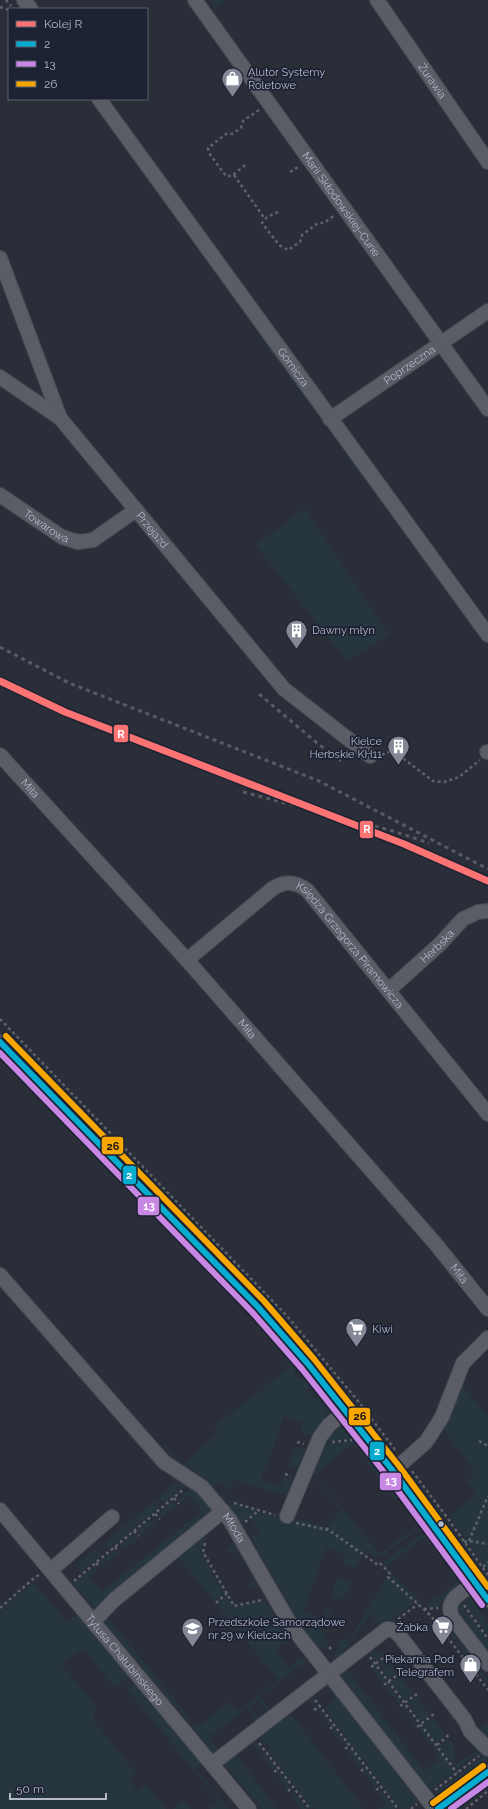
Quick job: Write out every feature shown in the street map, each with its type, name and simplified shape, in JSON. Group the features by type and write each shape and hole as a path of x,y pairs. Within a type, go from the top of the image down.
{"street":[{"path":"24,0 30,8"},
{"name":"Marii Skłodowskiej-Curie","path":"195,0 488,409"},
{"name":"Żurawia","path":"377,0 488,162"},
{"name":"Górnicza","path":"100,100 488,635"},
{"name":"Przejazd","path":"0,258 60,418 284,689 370,756"},
{"name":"Poprzeczna","path":"330,419 488,311"},
{"path":"0,377 60,418"},
{"name":"Towarowa","path":"0,495 62,537 78,542 93,540 136,510"},
{"name":"Miła","path":"0,755 187,960 434,1242 488,1309"},
{"name":"Księdza Grzegorza Piramowicza","path":"187,960 266,893 281,884 296,883 307,890 488,1114"},
{"name":"Herbska","path":"389,990 440,944 463,919 478,912 488,911"},
{"path":"0,1042 258,1307 308,1364 393,1471 488,1600"},
{"name":"Młoda","path":"0,1275 164,1462 199,1484 226,1507 232,1523 292,1627 435,1809"},
{"path":"393,1471 426,1442 442,1417 463,1363 488,1338"},
{"path":"287,1517 320,1437 328,1425 345,1412"},
{"path":"93,1622 114,1600 226,1507"},
{"name":"Tytusa Chałubińskiego","path":"0,1510 249,1809"},
{"path":"50,1569 112,1518"},
{"path":"475,1583 452,1600 449,1610 488,1664"},
{"path":"212,1764 383,1631 390,1629 399,1635 465,1720 471,1732 488,1749"},
{"path":"438,1809 488,1772"}],"path":[{"path":"245,165 231,177 226,175 209,153 208,148 226,134 232,134 242,127 243,121 260,109"},
{"path":"290,172 302,164"},
{"path":"234,175 265,219"},
{"path":"278,212 265,219 263,224 279,245 288,250 300,242 302,235 318,223 324,223 336,215"},
{"path":"370,756 378,757 387,752 396,753 434,781 444,782 460,777 474,767 488,752"},
{"path":"350,1435 354,1440"},
{"path":"478,1441 488,1446"},
{"path":"297,1442 301,1443"},
{"path":"71,1584 185,1489"},
{"path":"469,1541 488,1496"},
{"path":"174,1498 179,1504"},
{"path":"226,1507 258,1510 287,1517 296,1524 330,1530"},
{"path":"241,1525 258,1510"},
{"path":"155,1514 160,1520"},
{"path":"326,1528 379,1564 390,1574 388,1577 433,1618 487,1688"},
{"path":"134,1531 139,1536"},
{"path":"206,1540 203,1552 234,1606 261,1600 266,1601"},
{"path":"464,1542 469,1541 488,1544"},
{"path":"115,1547 119,1552"},
{"path":"482,1567 488,1562"},
{"path":"96,1563 100,1567"},
{"path":"0,1608 33,1579 50,1569"},
{"path":"216,1603 227,1594"},
{"path":"390,1629 392,1624 418,1604"},
{"path":"463,1604 488,1639"},
{"path":"424,1609 439,1606 438,1614 433,1618"},
{"path":"329,1646 332,1650"},
{"path":"362,1647 457,1773"},
{"path":"371,1667 387,1655"},
{"path":"384,1685 401,1672"},
{"path":"308,1690 398,1809"},
{"path":"400,1706 418,1694"},
{"path":"314,1710 320,1706"},
{"path":"417,1727 434,1714"},
{"path":"330,1729 334,1725"},
{"path":"252,1734 310,1809"},
{"path":"432,1747 450,1734"},
{"path":"345,1749 350,1745"},
{"path":"259,1752 264,1749"},
{"path":"432,1793 488,1749"},
{"path":"361,1771 366,1767"},
{"path":"274,1772 279,1768"},
{"path":"376,1790 381,1786"},
{"path":"288,1791 293,1787"},
{"path":"466,1809 488,1791"}],"shaded area":[{"path":"209,0 227,0 215,8"},
{"path":"265,337 276,353 274,356 261,339"},
{"path":"290,375 308,397 306,400 288,376"},
{"path":"349,456 364,474 362,477 347,457"},
{"path":"305,508 389,634 347,661 256,545"},
{"path":"27,1050 40,1064 37,1066 24,1052"},
{"path":"41,1065 62,1086 59,1089 39,1067"},
{"path":"67,1091 80,1104 77,1107 64,1093"},
{"path":"103,1128 125,1151 123,1154 100,1130"},
{"path":"215,1243 230,1259 227,1261 212,1245"},
{"path":"237,1267 254,1284 252,1287 235,1269"},
{"path":"259,1289 286,1318 284,1321 257,1292"},
{"path":"287,1358 296,1369 293,1371 300,1380 303,1378 311,1387 307,1390 314,1399 318,1397 328,1409 322,1423 311,1437 301,1432 304,1423 284,1417 261,1480 280,1487 284,1477 295,1480 291,1492 281,1494 233,1480 232,1487 223,1495 225,1498 284,1517 229,1501 226,1503 219,1496 228,1489 221,1480 213,1487 187,1465 184,1467 162,1446 164,1444 183,1465 218,1433 214,1427 290,1367 285,1360"},
{"path":"460,1383 488,1416 488,1571 449,1516 477,1494 466,1481 476,1473 443,1429"},
{"path":"341,1386 366,1415 363,1418 338,1389"},
{"path":"340,1425 352,1439 323,1442 326,1437"},
{"path":"354,1441 357,1445 355,1447 352,1443 315,1475 379,1554 413,1528 416,1531 381,1557 379,1556 376,1559 368,1550 364,1554 327,1527 341,1510 310,1471 322,1444"},
{"path":"296,1446 306,1450 298,1470 288,1466"},
{"path":"361,1450 398,1498 396,1500 359,1452"},
{"path":"413,1476 428,1496 426,1498 410,1478"},
{"path":"176,1483 187,1485 165,1504 160,1498 157,1501 160,1507 110,1548 105,1543 101,1546"},
{"path":"190,1488 195,1490 212,1509 211,1515 99,1609 93,1607 73,1583 96,1566 98,1569 89,1577 102,1592 202,1511 190,1495 181,1502 178,1500"},
{"path":"172,1502 177,1506 161,1518 159,1513"},
{"path":"230,1503 256,1511 242,1523 227,1505"},
{"path":"435,1505 446,1520 443,1522 432,1507"},
{"path":"257,1512 287,1521 289,1517 323,1526 363,1556 355,1568 343,1564 346,1555 326,1548 303,1611 322,1619 326,1609 331,1612 322,1632 329,1642 326,1649 319,1649 294,1614 249,1534 251,1533 254,1536 260,1533 251,1518"},
{"path":"153,1518 157,1521 141,1535 138,1530"},
{"path":"220,1522 223,1523 206,1534 201,1552 224,1593 214,1601 179,1558 107,1617 191,1720 189,1723 106,1624 105,1616"},
{"path":"425,1534 431,1543 429,1545 424,1538 385,1567 425,1606 407,1594 391,1578 391,1575 383,1566 384,1562 416,1538"},
{"path":"132,1535 137,1538 121,1551 120,1545"},
{"path":"463,1543 488,1578 488,1585 460,1545"},
{"path":"235,1545 257,1583 254,1587 249,1588 247,1586 254,1580 236,1550 229,1553 227,1552 230,1546"},
{"path":"97,1548 102,1555 84,1569 82,1573 76,1565"},
{"path":"113,1551 118,1553 102,1566 100,1561"},
{"path":"451,1570 460,1585 442,1600 437,1607 425,1606 457,1583 449,1572"},
{"path":"338,1577 352,1583 342,1600 331,1596"},
{"path":"387,1577 414,1603 381,1628 370,1614 342,1653 345,1656 335,1661 333,1658 341,1640 349,1640"},
{"path":"33,1582 67,1622 78,1614 130,1676 115,1688 83,1648 62,1665 96,1706 93,1715 95,1722 136,1773 136,1775 129,1781 137,1791 145,1785 147,1786 166,1809 0,1809 0,1611"},
{"path":"468,1594 488,1623 488,1636 461,1597"},
{"path":"226,1597 233,1608 261,1601 266,1603 290,1638 275,1649 292,1672 260,1697 272,1713 259,1720 255,1719 247,1708 209,1737 219,1750 215,1755 192,1727 195,1724 198,1727 229,1702 238,1712 278,1679 217,1605","holes":["259,1701 266,1711 258,1717 250,1707"]},
{"path":"458,1599 488,1642 488,1651 456,1608"},
{"path":"440,1615 458,1639 454,1641 437,1618"},
{"path":"459,1641 474,1661 471,1664 456,1643"},
{"path":"365,1648 370,1648 383,1656 376,1662"},
{"path":"303,1656 317,1675 306,1661 293,1671 290,1666"},
{"path":"386,1658 397,1673 389,1679 378,1664"},
{"path":"476,1663 488,1680 488,1685 473,1665"},
{"path":"375,1666 386,1681 383,1684 372,1669"},
{"path":"345,1667 424,1771 440,1759 433,1748 436,1746 455,1771 433,1788 430,1788 420,1778 338,1672"},
{"path":"399,1675 414,1694 405,1701 391,1682"},
{"path":"136,1682 203,1762 195,1768 229,1809 209,1809 219,1801 127,1689"},
{"path":"323,1682 329,1685 416,1799 417,1801 407,1809 400,1809 324,1708 335,1698"},
{"path":"389,1685 402,1702 399,1704 386,1687"},
{"path":"308,1693 316,1705 314,1706 306,1696 288,1711 364,1809 315,1809 315,1806 311,1808 282,1770 285,1766 280,1767 267,1750 270,1747 268,1744 265,1746 255,1734"},
{"path":"416,1697 430,1715 421,1722 412,1709 415,1707 413,1705 410,1707 407,1703"},
{"path":"404,1705 418,1723 415,1725 401,1707"},
{"path":"320,1709 331,1725 329,1726 317,1711"},
{"path":"432,1717 446,1736 437,1743 423,1725"},
{"path":"488,1722 488,1743 474,1733"},
{"path":"421,1727 433,1743 430,1745 418,1729"},
{"path":"335,1729 347,1744 344,1746 332,1731"},
{"path":"252,1736 262,1748 258,1751 251,1741 235,1753 277,1809 262,1809 222,1761"},
{"path":"448,1738 455,1747 454,1760 457,1764 476,1750 469,1740 483,1749 457,1769 439,1746"},
{"path":"350,1748 363,1765 360,1768 347,1751"},
{"path":"264,1752 276,1767 272,1770 261,1755"},
{"path":"487,1753 487,1760 442,1794 435,1793"},
{"path":"366,1770 378,1785 375,1787 363,1772"},
{"path":"279,1772 291,1787 287,1790 276,1774"},
{"path":"485,1787 488,1789 461,1809 457,1809"},
{"path":"381,1789 396,1809 377,1809 386,1802 378,1792"},
{"path":"294,1791 307,1809 302,1809 290,1794"},
{"path":"183,1800 191,1809 173,1808"}],"railway":[{"path":"0,647 69,683 319,781 488,869"},
{"path":"259,694 317,743 341,761"},
{"path":"243,792 393,831 429,843"}],"rail line":[{"name":"R","path":"0,681 65,712 404,844 488,881"}],"transit line":[{"name":"26","path":"6,1036 264,1301 314,1359 399,1466 488,1587"},
{"name":"2","path":"0,1042 258,1307 308,1364 393,1471 488,1600"},
{"name":"13","path":"0,1053 252,1312 302,1369 387,1476 482,1605"},
{"name":"26","path":"433,1803 483,1766"},
{"name":"2","path":"438,1809 488,1772"},
{"name":"13","path":"451,1809 488,1782"}],"place":[{"name":"Alutor Systemy Roletowe","path":"232,98"},
{"name":"Dawny młyn","path":"297,650"},
{"name":"Kielce Herbskie KH11","path":"398,766"},
{"name":"Kiwi","path":"356,1348"},
{"name":"Żabka","path":"443,1646"},
{"name":"Przedszkole Samorządowe nr 29 w Kielcach","path":"192,1648"},
{"name":"Piekarnia Pod Telegrafem","path":"470,1684"}]}
